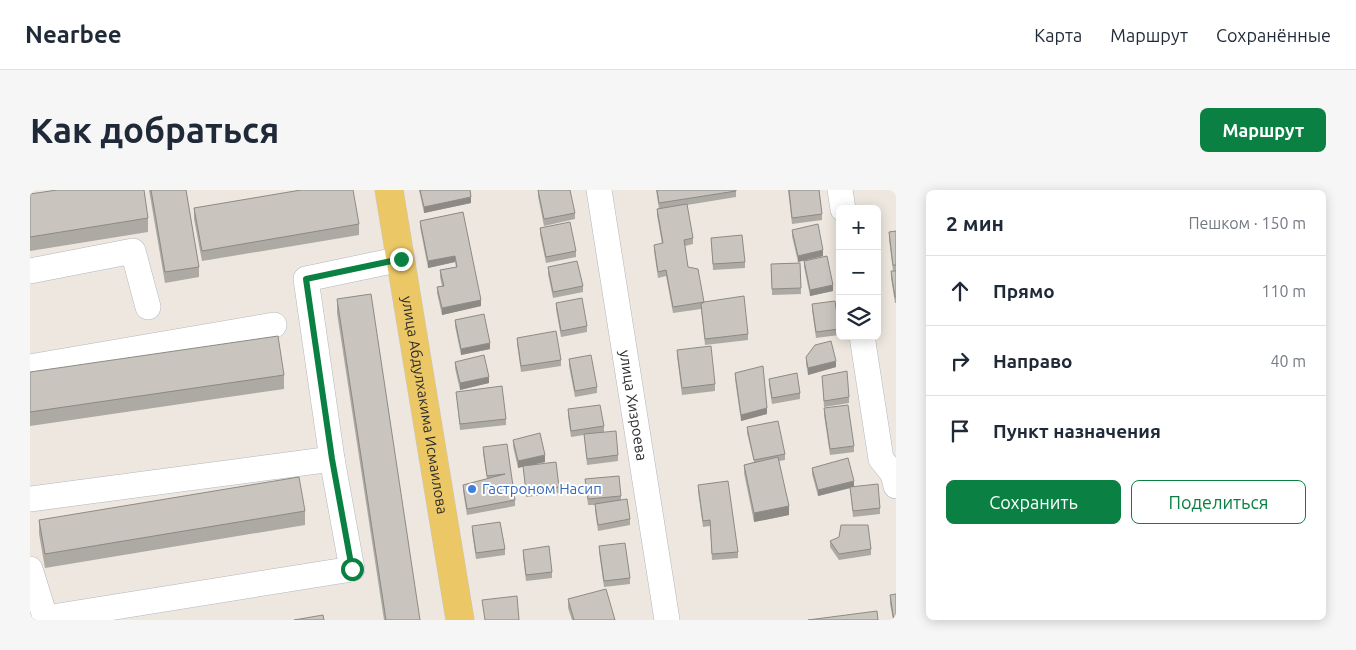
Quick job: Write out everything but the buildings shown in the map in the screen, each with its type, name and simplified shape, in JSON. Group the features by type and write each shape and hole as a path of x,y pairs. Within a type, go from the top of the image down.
{"main road":[{"name":"улица Абдулхакима Исмаилова","path":"390,190 460,620"}],"street":[{"name":"улица Хизроева","path":"600,190 668,620"},
{"path":"840,190 842,205"},
{"path":"30,271 133,251 148,306"},
{"path":"30,569 46,619 352,569 332,459 306,279 401,259"},
{"path":"30,367 274,325"},
{"path":"863,340 881,458 893,474 896,486"},
{"path":"30,499 332,459"}],"place":[{"name":"Гастроном Насип","path":"472,489"}],"route":[{"path":"352,569 332,459 306,279 401,259"}]}
